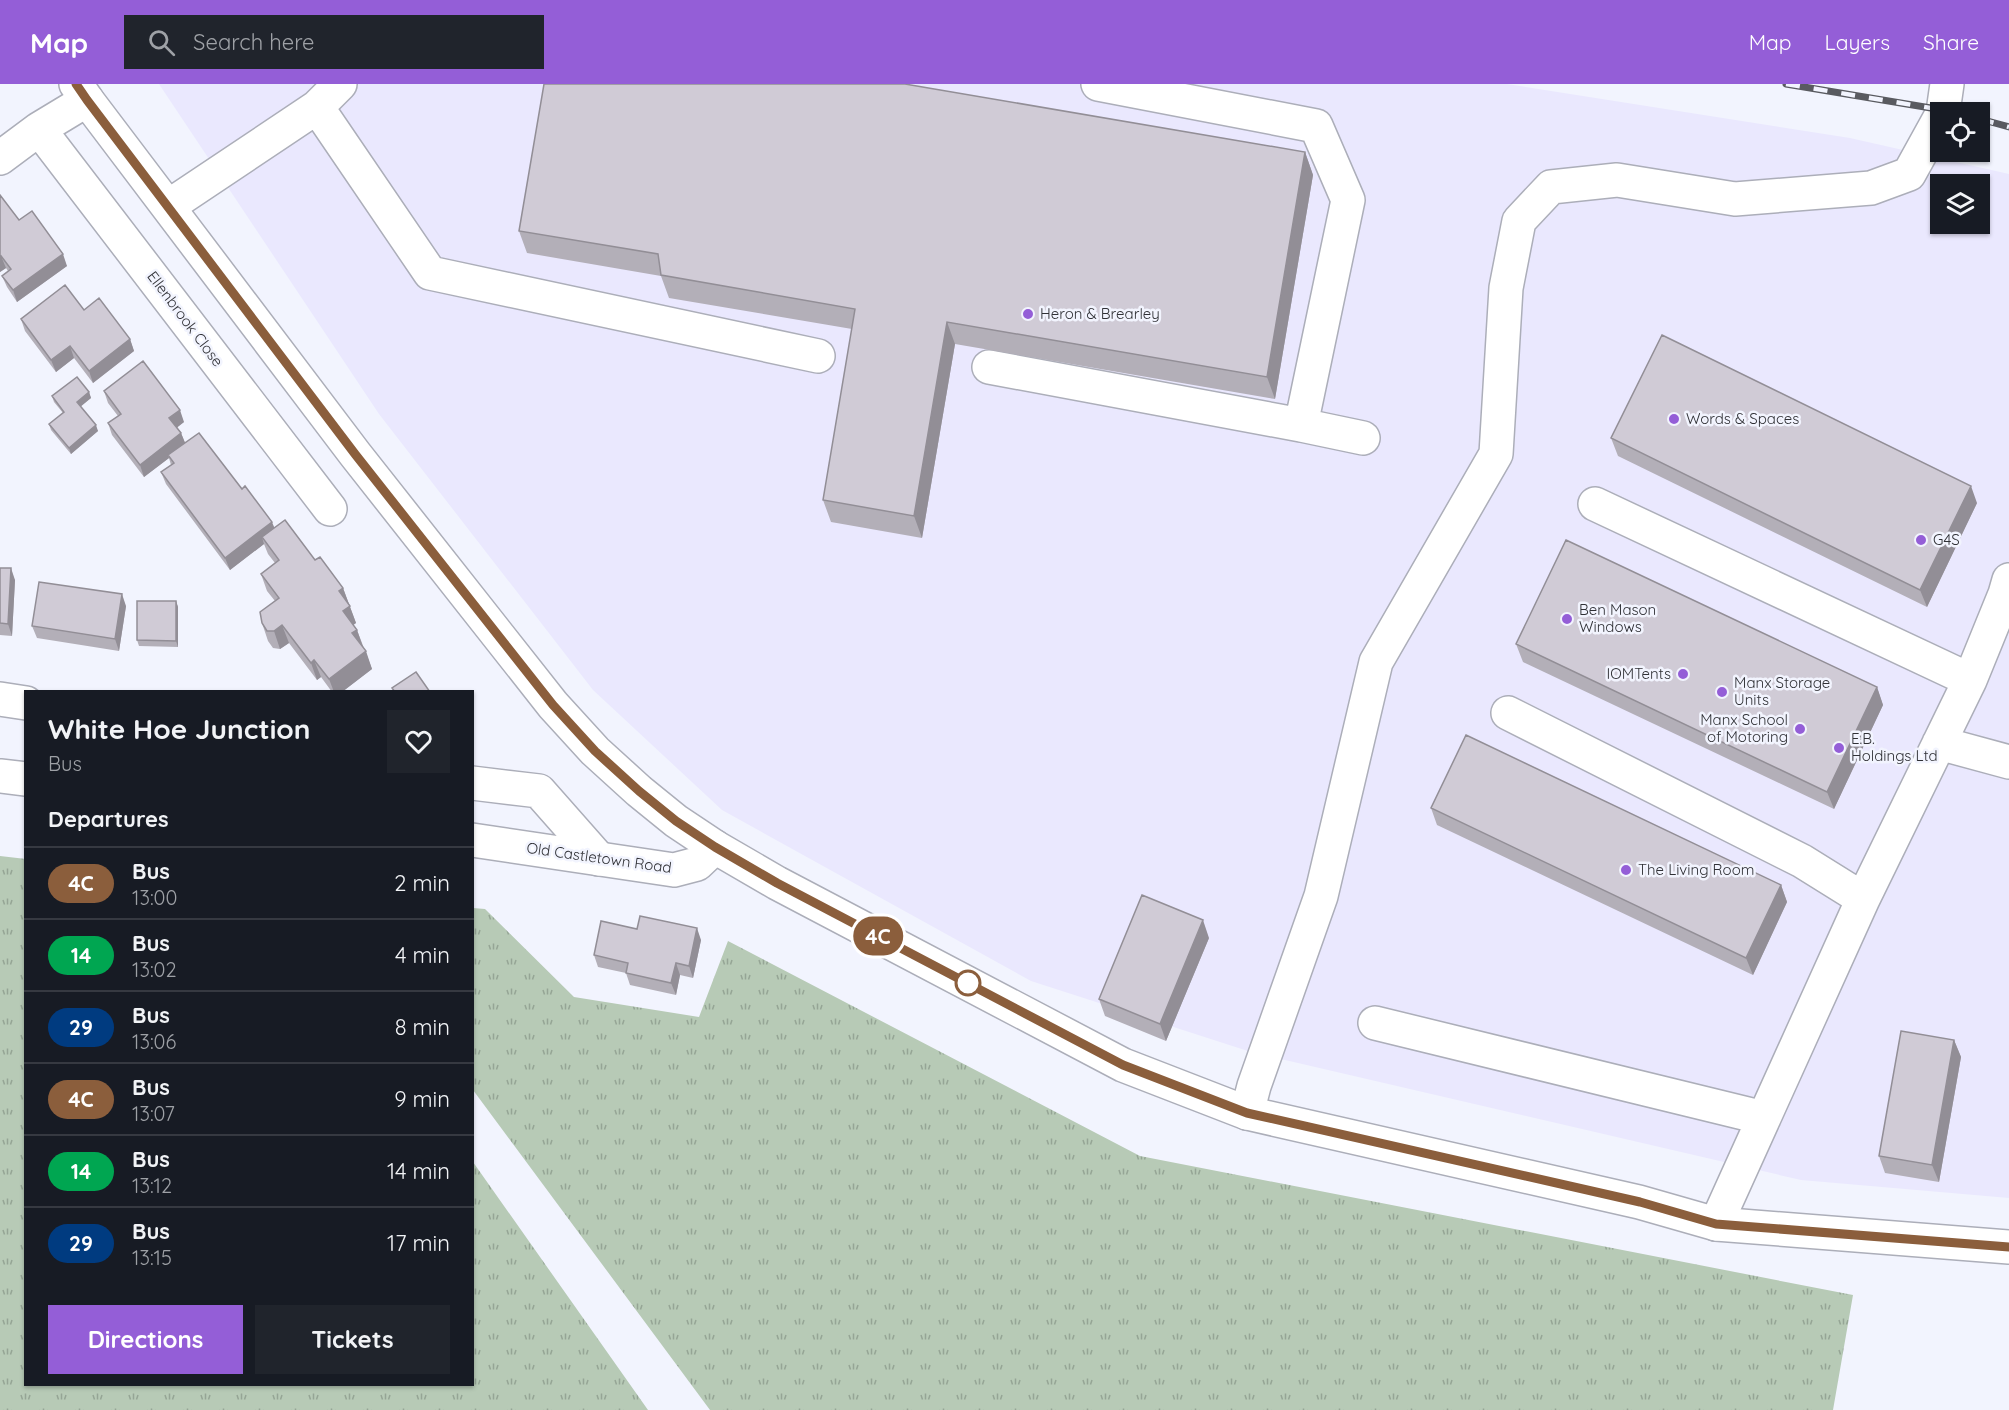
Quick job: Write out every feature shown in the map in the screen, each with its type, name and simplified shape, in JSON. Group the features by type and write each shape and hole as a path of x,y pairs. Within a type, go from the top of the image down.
{"main road":[{"path":"169,206 317,107 340,84"},
{"path":"1098,84 1316,126 1348,200 1301,425"},
{"path":"1944,102 1947,84"},
{"path":"0,158 39,129 81,92 355,454 553,705 595,751 676,821 777,883 1123,1065 1247,1113 1640,1202 1716,1224 2009,1247"},
{"path":"317,107 430,273 818,356"},
{"name":"Ellenbrook Close","path":"39,129 330,510"},
{"path":"1247,1113 1254,1086 1321,896 1376,662 1496,454 1506,288 1519,221 1551,187 1617,180 1735,199 1871,189 1909,174 1930,136"},
{"path":"989,367 1363,438"},
{"path":"1595,504 1970,680"},
{"path":"1716,1224 1863,899 1970,680 2006,594 2009,580"},
{"path":"0,699 24,703"},
{"path":"1508,713 1802,861 1863,899"},
{"path":"1938,743 2009,762"},
{"path":"0,776 24,780"},
{"path":"474,783 539,790 599,859"},
{"name":"Old Castletown Road","path":"474,840 674,870 697,864 715,847"},
{"path":"1375,1023 1764,1118"}],"shaded area":[{"path":"159,84 1507,84 1850,138 1930,156 1930,162 1956,162 2009,174 2009,1198 1801,1180 1251,1052 1031,981 722,810 593,690 379,414"}],"green space":[{"path":"0,856 24,859 24,1386 474,1386 474,1163 648,1410 0,1410"},
{"path":"474,908 485,909 574,997 699,1017 728,941 1140,1156 1853,1295 1833,1410 710,1410 474,1091"}],"building":[{"name":"Heron & Brearley","path":"544,84 905,84 1305,152 1267,377 947,322 914,516 823,500 855,309 661,275 658,254 519,231"},
{"path":"0,195 19,220 32,211 63,254 13,290 2,276 11,269 0,257"},
{"path":"65,285 84,310 99,298 130,339 89,371 70,346 51,360 21,319"},
{"path":"1662,335 1971,486 1920,590 1611,438"},
{"path":"143,361 180,410 169,418 181,433 140,465 108,423 121,414 104,391"},
{"path":"77,377 89,392 77,402 96,425 69,448 49,424 64,412 52,396"},
{"path":"199,433 242,489 245,486 272,522 225,558 161,472 174,463 168,455"},
{"path":"285,520 315,560 320,557 343,588 339,591 350,606 343,611 357,630 352,633 366,651 329,679 314,660 311,663 282,625 274,631 267,631 262,623 260,612 279,598 261,574 279,560 262,537"},
{"path":"1566,540 1877,687 1827,792 1516,644"},
{"path":"0,568 11,568 8,624 0,623"},
{"path":"39,582 122,594 115,639 32,626"},
{"path":"137,601 176,601 176,641 137,640"},
{"path":"416,672 429,690 394,690 392,688"},
{"path":"1466,735 1781,885 1746,958 1431,808"},
{"path":"1142,895 1203,920 1160,1024 1099,999"},
{"path":"640,916 697,928 689,966 676,963 671,983 626,973 628,963 594,955 601,921 637,929"},
{"path":"1901,1031 1954,1040 1932,1165 1879,1156"}],"railway":[{"path":"1786,84 1930,108"},
{"path":"1990,122 2009,127"}],"bus line":[{"name":"4C","path":"76,84 355,454 553,705 595,751 639,791 676,821 715,847 777,883 1123,1065 1247,1113 1640,1202 1716,1224 2009,1247"}],"place":[{"name":"Heron & Brearley","path":"1028,314"},
{"name":"Words & Spaces","path":"1674,419"},
{"name":"G4S","path":"1921,540"},
{"name":"Ben Mason Windows","path":"1567,619"},
{"name":"IOMTents","path":"1683,674"},
{"name":"Manx Storage Units","path":"1722,692"},
{"name":"Manx School of Motoring","path":"1800,729"},
{"name":"E.B. Holdings Ltd","path":"1839,748"},
{"name":"The Living Room","path":"1626,870"}]}
